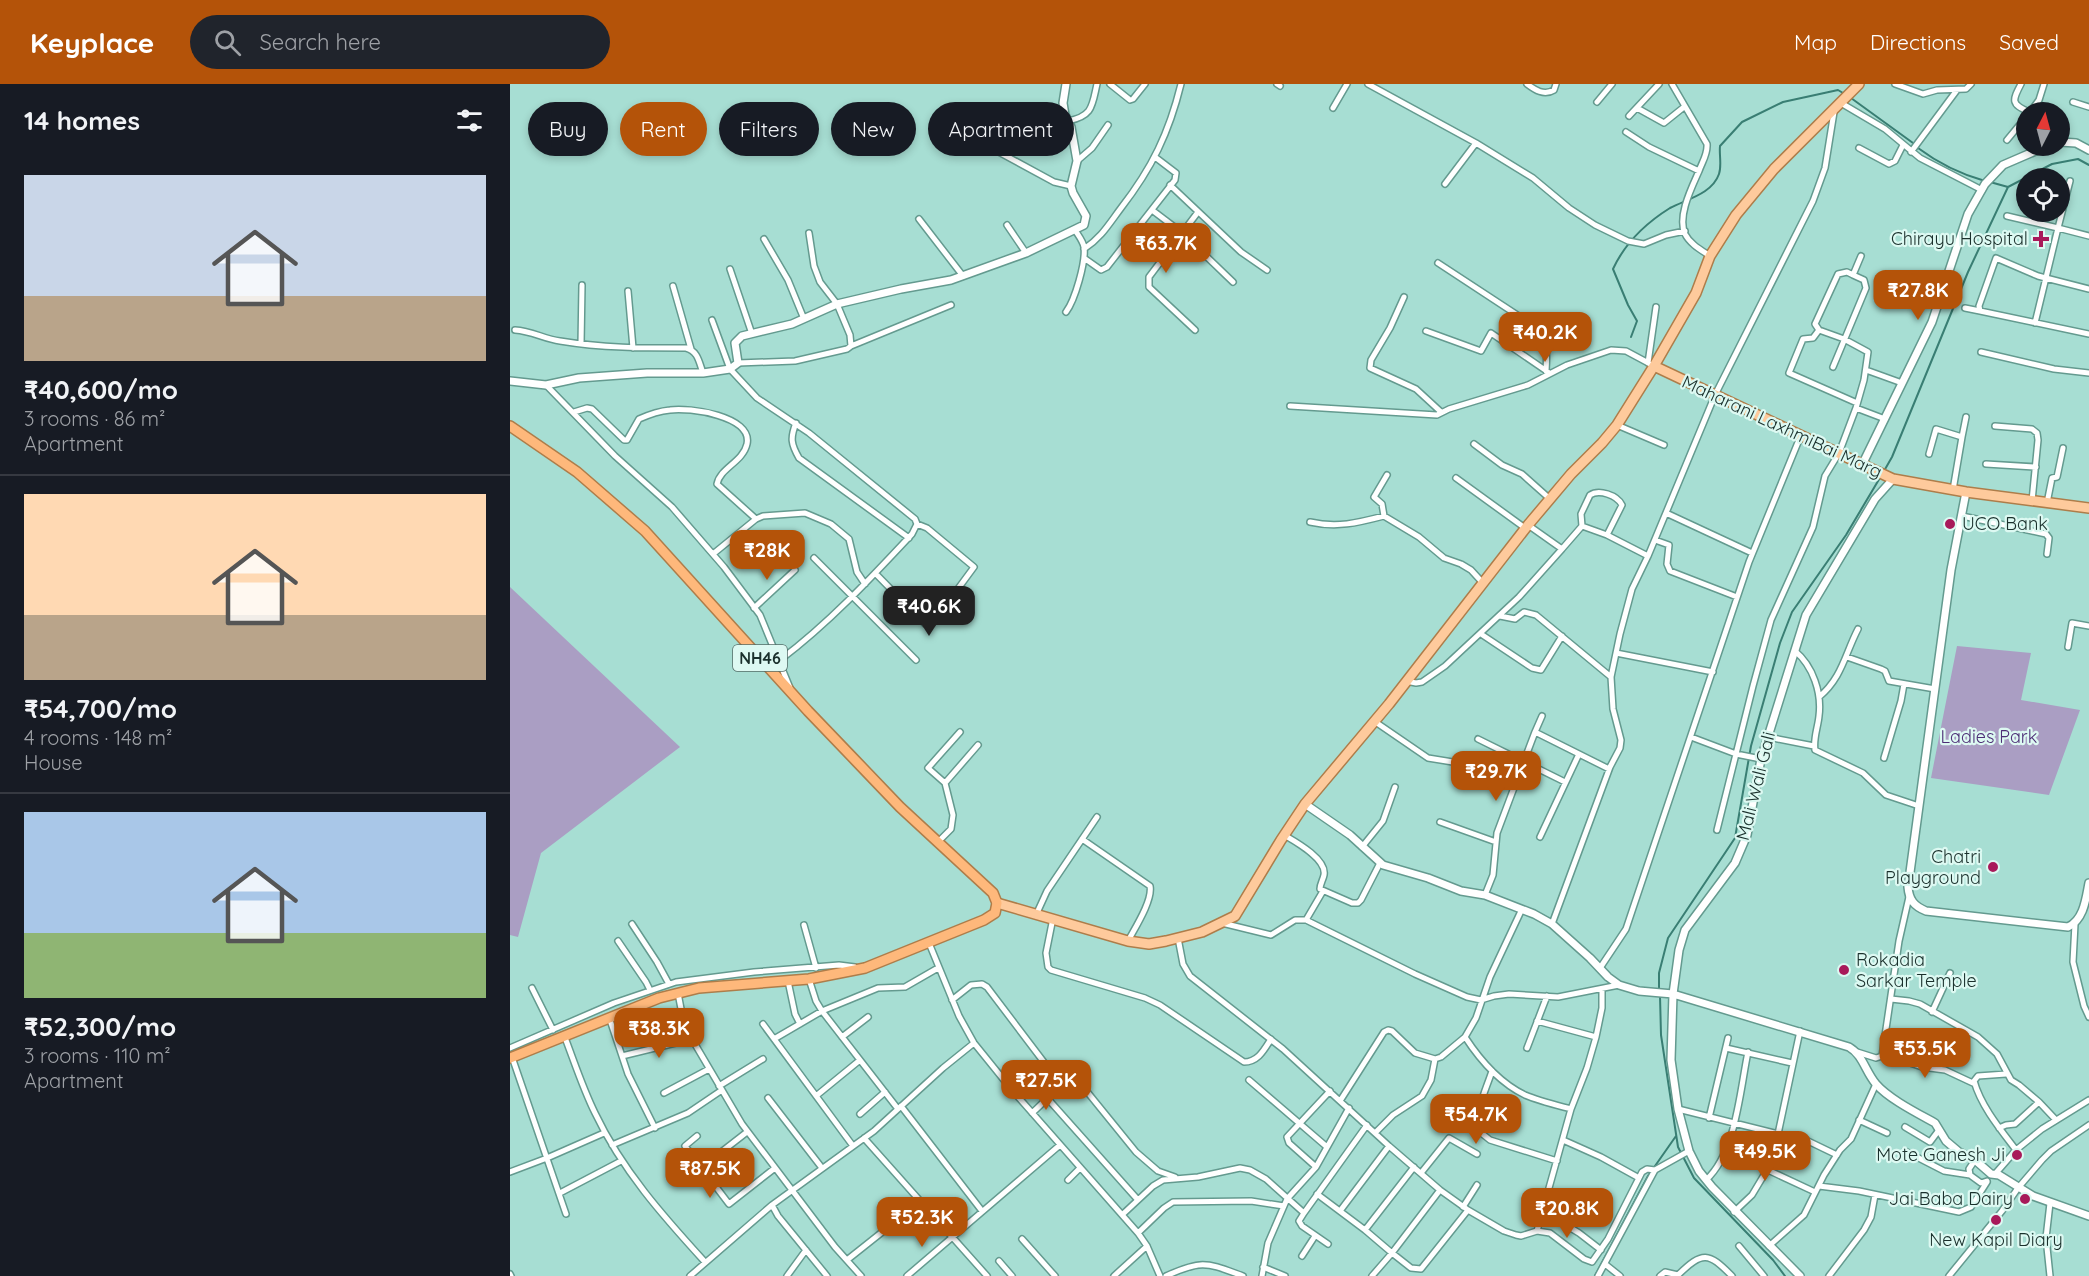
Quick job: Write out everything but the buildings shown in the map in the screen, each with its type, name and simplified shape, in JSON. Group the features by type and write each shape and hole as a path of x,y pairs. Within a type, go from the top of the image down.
{"highway":[{"name":"NH46","path":"510,426 577,472 645,531 792,693 900,807 993,893 997,903"},
{"path":"511,1054 678,993 699,988 809,979 865,968 984,920 995,913 997,903"}],"main road":[{"path":"997,903 1128,941 1149,944 1202,932 1235,916 1305,804 1406,681 1527,526 1617,425 1696,292 1710,256 1736,215 1774,170 1856,87"},
{"name":"Maharani LaxhmiBai Marg","path":"1651,365 1890,478 1966,492 2089,508"}],"street":[{"path":"1063,102 1066,84"},
{"path":"1074,120 1089,113 1097,84"},
{"path":"1110,84 1130,100 1145,84"},
{"path":"1084,249 1102,235 1140,184 1155,158 1173,116 1181,84"},
{"path":"1333,108 1347,84"},
{"path":"1368,84 1476,143 1533,178 1569,208 1595,225 1631,242 1651,242 1666,235 1684,231"},
{"path":"1527,84 1545,93 1554,90 1556,84"},
{"path":"1598,102 1612,84"},
{"path":"1629,116 1661,84 1672,85 1707,144 1708,149 1687,201 1683,223 1684,231 1693,244 1710,256"},
{"path":"1895,84 1923,94 1937,90 1966,89 1971,84"},
{"path":"2016,104 2016,94 2021,84"},
{"path":"2037,102 2044,84"},
{"path":"1911,152 1957,90"},
{"path":"1842,101 1885,129 1911,152 1985,184"},
{"path":"2073,102 2089,107"},
{"path":"1637,108 1664,123 1684,107"},
{"path":"1552,924 1609,769 1620,748 1621,740 1613,709 1611,677 1632,589 1655,540 1715,395 1813,201 1825,168 1834,111"},
{"path":"1077,161 1092,148 1108,125"},
{"path":"2007,140 2016,129"},
{"path":"1626,132 1649,147 1699,171"},
{"path":"738,363 735,342 742,336 804,319 837,304 951,280 1026,253 1084,225 1086,220 1071,186 1077,161 1074,140"},
{"path":"2070,142 2089,150"},
{"path":"1445,184 1476,143"},
{"path":"1860,148 1889,164 1895,161 1903,145"},
{"path":"1006,156 1054,182 1071,186"},
{"path":"1866,468 1885,419 1932,322 1968,214 1985,184 2003,165 2024,156"},
{"path":"1084,258 1101,270 1107,267 1170,185 1176,173 1155,158"},
{"path":"1170,185 1241,252 1267,270"},
{"path":"1152,210 1181,232 1233,282"},
{"path":"1195,330 1149,287 1149,277 1198,212"},
{"path":"2007,216 2016,218"},
{"path":"919,219 963,276"},
{"path":"2032,222 2089,236"},
{"path":"2036,322 2060,222"},
{"path":"1007,225 1026,253"},
{"path":"1066,312 1074,298 1084,258 1084,249 1076,230"},
{"path":"808,233 814,266 820,282 837,304 850,334 851,346"},
{"path":"764,239 788,280 804,319"},
{"path":"1853,275 1861,256"},
{"path":"1980,311 1980,301 1996,258 2046,279 2089,289"},
{"path":"1438,263 1537,328 1545,342 1548,372"},
{"path":"730,269 752,334"},
{"path":"1717,830 1772,620 1814,527 1825,476 1839,453 1857,406 1866,370 1868,352 1844,339 1819,330 1815,324 1838,274 1847,272 1864,280 1866,288 1844,339 1833,367"},
{"path":"581,344 582,285"},
{"path":"673,286 691,349 697,356 703,373"},
{"path":"628,291 633,348"},
{"path":"1404,297 1390,328 1371,360 1370,368 1416,389 1441,412"},
{"path":"510,381 546,385 579,378 647,373 703,373 730,369 738,363 814,358 847,349 951,305"},
{"path":"1290,406 1437,415 1528,386 1548,372 1611,350 1626,351 1651,365 1656,307"},
{"path":"1965,308 2089,334"},
{"path":"712,320 730,369 757,398 796,423 915,519 917,524 927,528 974,567 932,624 926,624 876,573"},
{"path":"515,330 527,330 558,341 613,349 691,349"},
{"path":"1819,330 1813,338 1803,339 1789,373 1885,419"},
{"path":"1426,331 1480,351 1491,333 1548,372"},
{"path":"1981,352 2054,369 2089,373"},
{"path":"1866,370 1902,383"},
{"path":"546,385 615,456 672,507 713,554 760,615 792,693"},
{"path":"574,412 587,408 592,409 624,440 630,436 639,419 672,410 710,412 739,426 747,436 748,442 744,453 720,477 717,484 756,519"},
{"path":"1953,490 1966,417"},
{"path":"796,423 791,438 792,447 799,458 909,538"},
{"path":"1617,425 1664,445"},
{"path":"1995,426 2032,429 2037,433 2032,501"},
{"path":"1929,454 1936,429 1962,437"},
{"path":"1600,968 1626,929 1752,554 1801,435"},
{"path":"1474,444 1502,465 1522,474 1550,499"},
{"path":"2047,503 2052,478 2057,477 2063,448"},
{"path":"1986,465 2036,467"},
{"path":"1384,516 1382,504 1374,497 1387,475"},
{"path":"1456,478 1563,549"},
{"name":"Mali Wali Gali","path":"1800,1276 1734,1212 1706,1180 1686,1152 1671,1060 1673,994 1679,950 1685,930 1735,863 1747,835 1761,759 1802,626 1813,603 1890,478"},
{"path":"1406,681 1416,683 1427,679 1500,616 1582,526 1581,514 1590,495 1597,492 1615,497 1622,505 1606,536"},
{"path":"1305,804 1350,835 1380,863 1390,868 1428,878 1461,891 1485,895 1522,909 1552,924 1619,985 1639,991 1673,994 1800,1031 1880,1058 1883,1054 1899,941 1909,897 1908,887 1951,570 1966,492"},
{"path":"713,554 756,519 763,516 805,513 831,524 849,539 857,572 865,584"},
{"path":"1666,513 1752,554"},
{"path":"1310,522 1328,526 1356,523 1384,516 1419,537 1444,558 1471,570 1482,582"},
{"path":"1962,516 2046,534 2049,538 2047,554"},
{"path":"780,660 798,647 865,584 909,538 917,524"},
{"path":"1582,526 1648,556"},
{"path":"1655,540 1669,545 1667,564 1670,570 1737,597"},
{"path":"814,558 916,660"},
{"path":"754,608 795,570"},
{"path":"1500,616 1515,619 1521,613 1528,612 1536,615 1611,677"},
{"path":"2068,647 2072,623 2089,626"},
{"path":"1819,697 1833,684 1858,629"},
{"path":"1481,634 1532,668 1540,670 1562,636"},
{"path":"1795,651 1806,661 1819,697 1819,715 1814,746 1818,753 1863,773 1886,795 1919,806"},
{"path":"1616,653 1713,672"},
{"path":"1847,657 1885,671 1889,681 1935,689"},
{"path":"1884,758 1904,684"},
{"path":"1485,895 1493,875 1497,832 1523,760 1542,716"},
{"path":"1374,720 1428,758 1465,764 1515,785"},
{"path":"938,842 951,829 953,815 945,783 928,768 960,732"},
{"path":"1535,732 1609,769"},
{"path":"1768,736 1814,746"},
{"path":"1691,737 1744,756 1761,759"},
{"path":"1478,739 1566,782"},
{"path":"945,783 978,745"},
{"path":"1540,837 1579,754"},
{"path":"1362,847 1383,821 1395,787"},
{"path":"1036,915 1047,891 1097,817"},
{"path":"1440,822 1496,842"},
{"path":"1284,835 1310,852 1323,866 1324,876 1319,887 1323,891 1352,903 1358,903 1380,863"},
{"path":"1082,839 1150,886 1149,899 1128,941"},
{"path":"2089,883 2079,919 2075,924 2073,962 2089,1017"},
{"path":"1306,920 1323,891"},
{"path":"1909,897 1918,908 1926,911 2060,927 2075,924"},
{"path":"1340,1101 1381,1036 1388,1030 1415,1053 1435,1059 1442,1057 1465,1037 1476,1018 1480,1000 1522,909"},
{"path":"1053,918 1046,953 1047,967 1052,970 1152,1001 1244,1062 1258,1058 1271,1039"},
{"path":"1221,923 1271,934 1295,920 1306,920 1467,998 1480,1000 1509,994 1558,997 1619,985"},
{"path":"632,924 669,984"},
{"path":"804,926 816,968"},
{"path":"1178,938 1183,964 1190,976 1271,1039 1440,1190 1466,1209 1504,1231 1521,1236 1544,1231 1557,1237 1590,1263 1595,1260 1608,1239 1642,1172 1652,1170 1686,1152"},
{"path":"618,941 650,990"},
{"path":"929,943 952,1000 974,1043 1032,1113 1123,1214 1147,1246 1160,1276"},
{"path":"567,1214 511,1054 553,1030 614,1003 669,984 754,972 839,965 865,968"},
{"path":"774,1039 822,1011 878,988 905,987 938,968"},
{"path":"1932,1012 1950,973"},
{"path":"809,979 822,1011 982,1211"},
{"path":"788,981 795,1014 801,1024"},
{"path":"952,1000 971,985 982,984 987,987 1062,1086"},
{"path":"532,988 553,1030"},
{"path":"1537,1231 1571,1109 1585,1074 1596,1036 1602,1008 1602,988"},
{"path":"678,993 682,1014 692,1039 747,1132 861,1276"},
{"path":"1527,1048 1547,996"},
{"path":"1891,999 1920,1004 1978,1037 1997,1054 2011,1080 2019,1084 2056,1120"},
{"path":"609,1017 622,1056 655,1128"},
{"path":"842,1037 868,1017"},
{"path":"1538,1021 1596,1036"},
{"path":"763,1024 853,1146"},
{"path":"1778,1134 1800,1031"},
{"path":"564,1035 594,1111 621,1161 649,1198 705,1262"},
{"path":"1465,1037 1475,1053 1508,1084 1527,1096 1571,1109"},
{"path":"1709,1118 1728,1038"},
{"path":"622,1056 692,1039"},
{"path":"692,1274 772,1204 864,1138 974,1043"},
{"path":"1726,1048 1792,1063"},
{"path":"1706,1180 1719,1164 1734,1124 1748,1052"},
{"path":"1857,1052 1876,1084 1935,1123 1946,1141 1959,1152 2018,1188 2050,1203 2089,1216"},
{"path":"1883,1054 1922,1067 1958,1074 1975,1084 1999,1128 2016,1150"},
{"path":"612,1145 688,1113 763,1059"},
{"path":"1375,1133 1393,1115 1422,1096 1431,1080 1435,1059"},
{"path":"816,1096 860,1060"},
{"path":"664,1093 709,1069"},
{"path":"1492,1071 1480,1107 1478,1120 1480,1132 1490,1140 1557,1161"},
{"path":"1975,1084 1977,1076 2006,1074"},
{"path":"1249,1080 1327,1147"},
{"path":"1032,1113 1062,1086 1072,1081 1080,1083 1136,1152 1158,1171 1178,1178"},
{"path":"1769,1246 1804,1215 1837,1155 1851,1139 1876,1084"},
{"path":"1316,1167 1287,1141 1287,1137 1330,1091"},
{"path":"860,1114 885,1092"},
{"path":"768,1098 822,1168"},
{"path":"1048,1099 1138,1200"},
{"path":"1819,1186 1875,1194 1959,1212 1971,1207 1993,1174 2016,1150 2056,1120 2089,1100"},
{"path":"1999,1128 2015,1124 2039,1102"},
{"path":"1262,1276 1268,1243 1287,1199 1316,1167 1349,1108"},
{"path":"1678,1108 1709,1118 1808,1142 1837,1155"},
{"path":"1859,1120 1887,1133"},
{"path":"1328,1244 1302,1226 1299,1221 1367,1125"},
{"path":"1949,1276 2018,1188 2051,1151 2089,1125"},
{"path":"1905,1127 1930,1142 1939,1130"},
{"path":"510,1172 604,1132"},
{"path":"720,1153 747,1132"},
{"path":"697,1136 685,1146 729,1204 775,1168"},
{"path":"864,1138 984,1275"},
{"path":"1421,1173 1449,1138 1477,1154"},
{"path":"1563,1140 1639,1178"},
{"path":"908,1276 1060,1145"},
{"path":"1340,1210 1389,1146"},
{"path":"1725,1148 1748,1156 1767,1170 1815,1192"},
{"path":"1905,1151 1944,1172 1970,1175 1982,1183 1987,1182"},
{"path":"1970,1175 1969,1169 1975,1160"},
{"path":"560,1193 621,1161"},
{"path":"1365,1230 1414,1167"},
{"path":"1068,1180 1080,1168"},
{"path":"1123,1214 1163,1180 1198,1177 1240,1168 1250,1170 1266,1179 1304,1213"},
{"path":"1598,1276 1652,1170"},
{"path":"1734,1212 1752,1195 1767,1170"},
{"path":"1317,1194 1414,1269 1421,1269 1427,1264 1466,1209 1477,1185"},
{"path":"1372,1276 1440,1190"},
{"path":"1829,1276 1864,1230 1871,1217 1875,1194"},
{"path":"1138,1233 1173,1202 1251,1201 1284,1206"},
{"path":"847,1260 920,1202"},
{"path":"2050,1203 2046,1238 2050,1276"},
{"path":"772,1204 778,1216 827,1276"},
{"path":"1544,1212 1579,1233 1601,1250"},
{"path":"1302,1256 1315,1236"},
{"path":"1022,1239 1055,1276"},
{"path":"1608,1239 1617,1242"},
{"path":"1114,1276 1147,1246"},
{"path":"1739,1246 1764,1276"},
{"path":"787,1276 806,1250"},
{"path":"1660,1276 1665,1272 1678,1275 1694,1260 1711,1258 1732,1276"},
{"path":"999,1261 1012,1276"},
{"path":"1166,1276 1185,1267 1205,1263 1221,1266 1243,1276"},
{"path":"1605,1264 1620,1276"},
{"path":"1263,1267 1285,1276"},
{"path":"1412,1276 1414,1269"},
{"path":"692,1274 700,1276"}],"green space":[{"path":"510,587 680,747 541,853 518,937 510,935"},
{"name":"Ladies Park","path":"1957,646 2031,653 2021,700 2080,710 2049,795 1931,778"}],"waterway":[{"path":"1631,337 1637,321 1613,269 1630,242 1661,214 1705,191 1716,181 1720,171 1720,146 1742,122 1783,102 1838,90 1843,93"},
{"path":"1851,98 1913,143"},
{"path":"1918,148 1950,168 1985,181"},
{"path":"1884,471 1892,457 1968,272 2008,187 2052,164 2078,159 2089,165"},
{"path":"1990,182 2008,187"},
{"path":"1659,990 1659,973 1668,938 1735,838 1751,746 1780,643 1792,612 1846,535 1881,476"},
{"path":"1660,996 1661,1035 1678,1147 1694,1178 1773,1260 1785,1276"},
{"path":"1595,1276 1648,1176 1676,1136"}],"place":[{"name":"Chirayu Hospital","path":"2041,239"},
{"name":"UCO Bank","path":"1950,524"},
{"name":"Chatri Playground","path":"1993,867"},
{"name":"Rokadia Sarkar Temple","path":"1844,970"},
{"name":"Mote Ganesh Ji","path":"2017,1155"},
{"name":"Jai Baba Dairy","path":"2025,1199"},
{"name":"New Kapil Diary","path":"1996,1220"}]}
